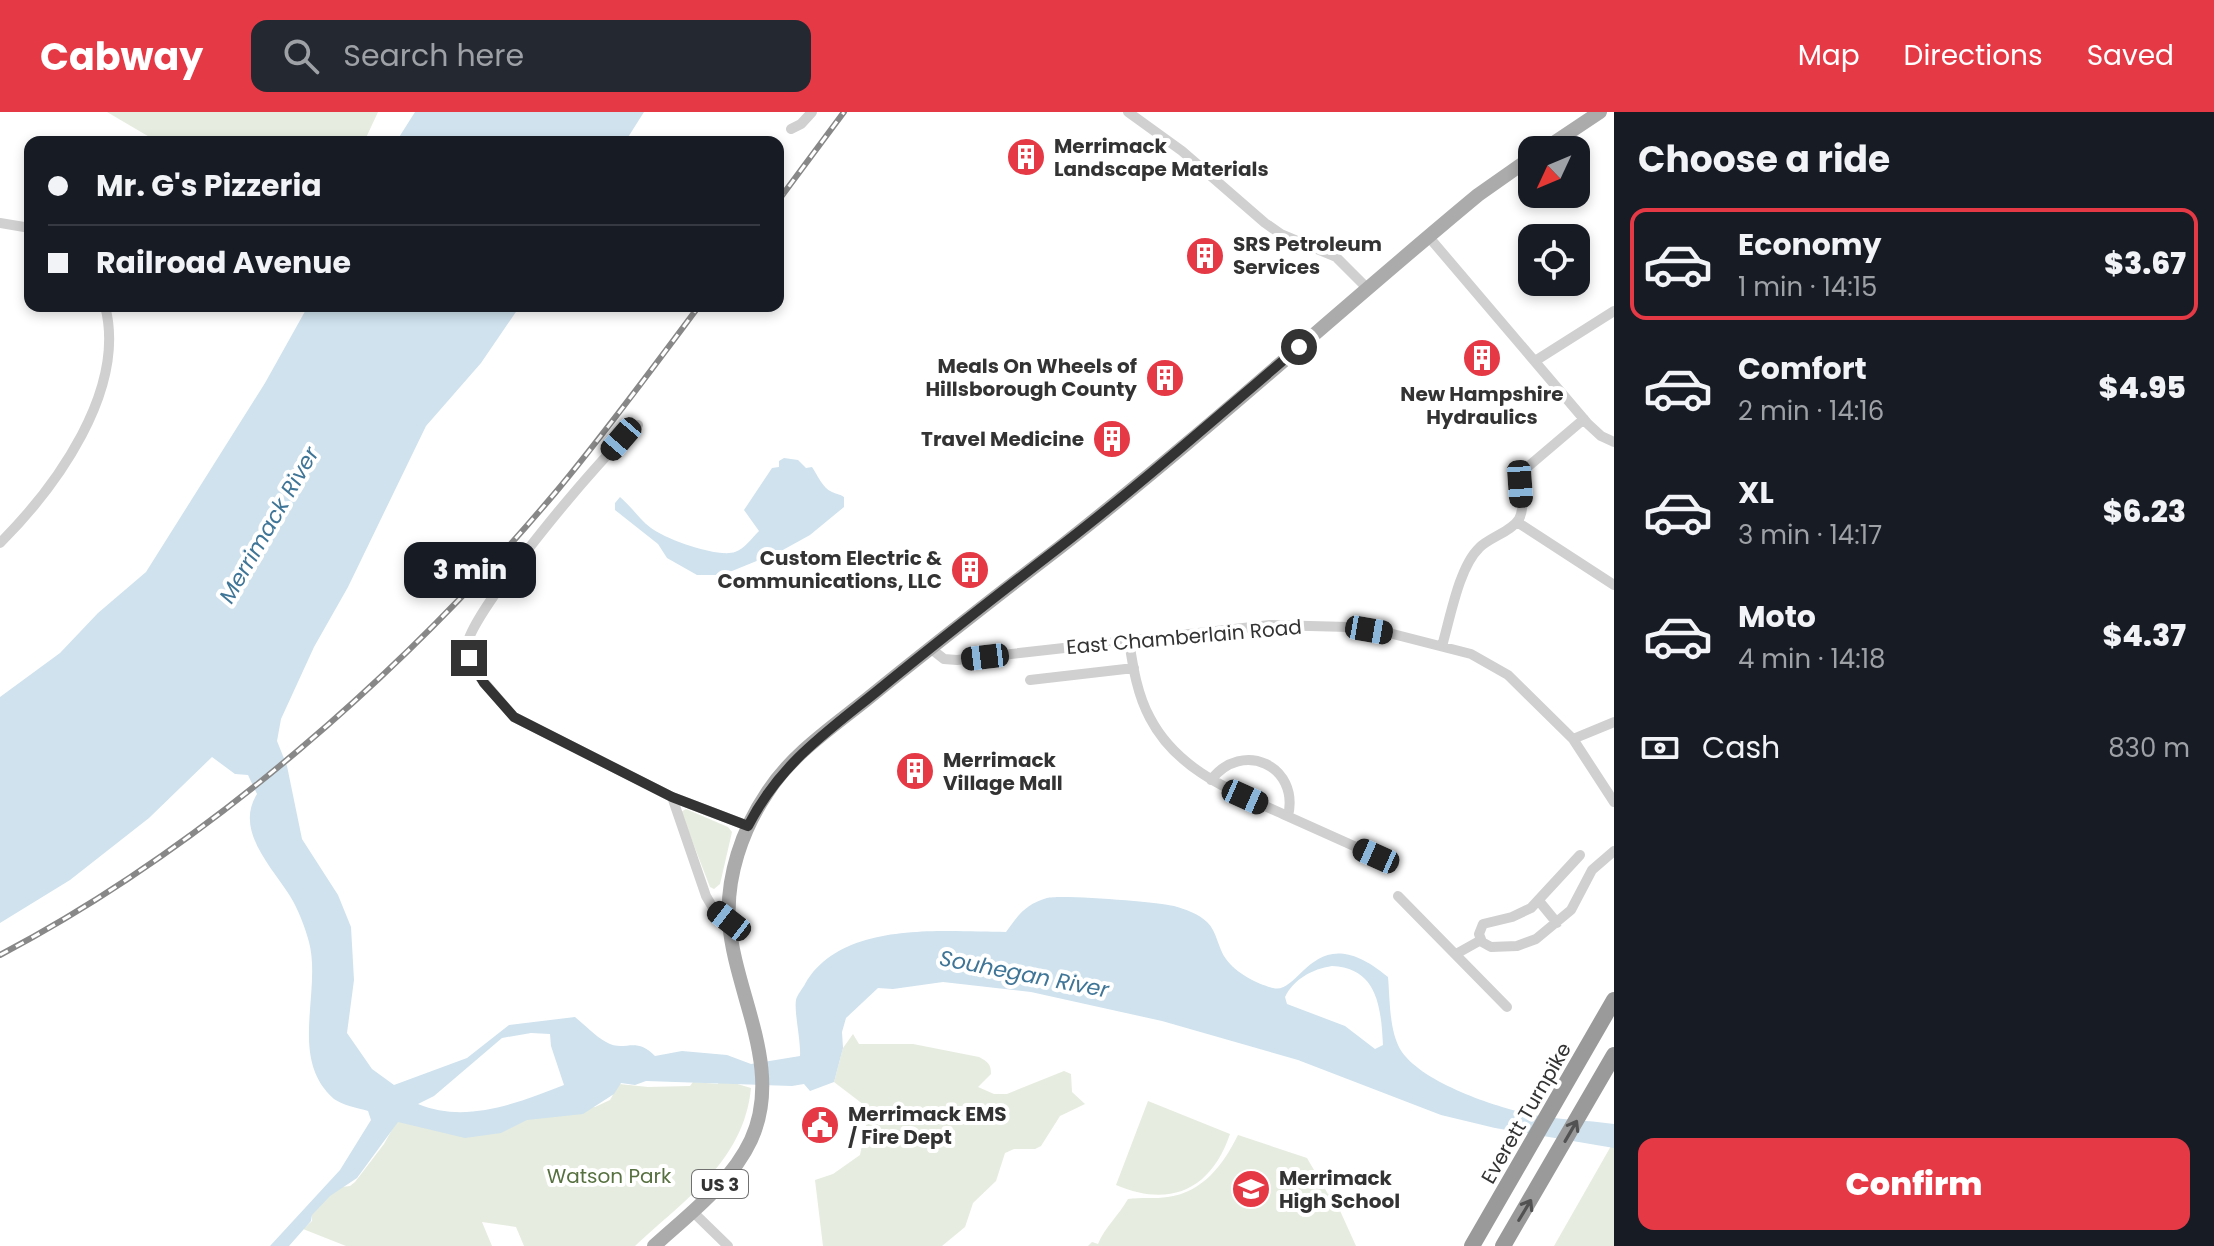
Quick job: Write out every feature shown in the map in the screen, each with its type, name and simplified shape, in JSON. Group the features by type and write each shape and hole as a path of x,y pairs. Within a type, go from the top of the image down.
{"highway":[{"name":"Everett Turnpike","path":"1472,1246 1614,1000"},
{"path":"1503,1246 1614,1055"}],"main road":[{"path":"1564,136 1600,112"},
{"name":"US 3","path":"654,1246 692,1211 740,1159 754,1133 761,1104 762,1065 734,958 729,921 735,863 748,826 770,788 796,758 1121,498 1428,236 1518,167"}],"street":[{"path":"791,129 801,124 812,112"},
{"path":"1128,112 1182,151 1265,223 1281,234 1336,257 1367,288"},
{"path":"0,223 24,227"},
{"path":"1428,236 1584,419 1594,430 1614,442"},
{"path":"1535,361 1614,311"},
{"path":"0,543 47,491 84,429 110,356 111,338 106,312"},
{"path":"1442,646 1469,561 1479,547 1517,522 1522,507 1520,484 1524,470 1584,419"},
{"path":"638,425 600,463 476,620 467,646 472,665 514,717 672,797 748,826"},
{"path":"1517,522 1614,585"},
{"name":"East Chamberlain Road","path":"930,648 944,659 957,660 1290,624 1369,630 1442,646 1471,654 1508,675 1573,739 1614,802"},
{"path":"1129,641 1142,700 1161,735 1192,768 1211,780 1394,864"},
{"path":"1030,680 1134,668"},
{"path":"1573,739 1614,722"},
{"path":"1211,780 1221,769 1237,761 1264,763 1285,783 1290,802 1288,816"},
{"path":"672,797 706,896 713,908 729,921"},
{"path":"1580,855 1539,901 1517,915 1485,922 1479,930 1481,940 1491,947 1521,945 1536,939 1574,905 1592,870 1614,851"},
{"path":"1398,896 1507,1007"},
{"path":"1539,901 1557,923"},
{"path":"1456,954 1481,940"},
{"path":"692,1211 728,1246"}],"green space":[{"path":"107,112 378,112 367,136 148,136"},
{"path":"686,809 728,827 732,832 720,884 714,889 710,887 681,812"},
{"path":"853,1034 859,1044 913,1044 979,1057 988,1064 991,1074 978,1087 994,1094 1007,1094 1064,1071 1071,1074 1072,1092 1085,1104 1060,1116 1041,1146 1005,1153 996,1181 973,1203 965,1227 942,1246 823,1246 815,1180 833,1174 860,1155 868,1115 868,1108 834,1082 843,1048"},
{"name":"Watson Park","path":"720,1079 751,1088 737,1137 709,1177 635,1246 524,1246 516,1227 482,1222 492,1246 346,1246 303,1229 312,1221 312,1213 334,1188 350,1186 355,1182 384,1144 398,1119 527,1114 595,1107 610,1100 619,1084 690,1086 693,1082 718,1084"},
{"path":"1148,1101 1230,1134 1212,1169 1186,1189 1154,1195 1116,1185"},
{"path":"1238,1135 1307,1158 1328,1194 1332,1193 1356,1246 1088,1246 1092,1242 1098,1244 1128,1199 1168,1197 1202,1183 1226,1157"},
{"path":"1611,1146 1614,1146 1614,1246 1554,1246"}],"water":[{"path":"415,112 644,112 629,136 400,136"},
{"path":"305,312 516,312 481,363 426,426 348,587 314,647 281,719 277,741 287,766 302,839 338,895 351,927 354,980 347,1033 372,1069 394,1085 467,1058 509,1025 575,1017 606,1042 619,1046 642,1046 655,1056 682,1051 727,1055 751,1064 800,1056 797,998 822,963 843,949 868,939 896,934 1006,932 1023,911 1040,900 1089,898 1165,904 1196,914 1210,926 1223,955 1235,969 1273,988 1283,987 1326,955 1343,954 1363,960 1388,977 1396,1041 1410,1061 1424,1072 1458,1091 1514,1110 1550,1118 1614,1124 1614,1148 1495,1128 1441,1115 1298,1060 1162,1021 1031,992 943,982 878,988 846,1018 842,1032 843,1048 834,1082 810,1091 804,1084 646,1081 635,1085 621,1083 614,1094 583,1114 527,1120 501,1133 465,1138 398,1122 357,1178 330,1196 289,1246 270,1246 340,1170 371,1120 368,1111 334,1099 320,1083 313,1065 309,1045 312,961 309,942 293,901 258,848 250,821 257,794 248,775 235,774 212,757 149,818 70,880 0,923 0,697 60,653 98,613 146,572 265,383","holes":["1332,966 1359,974 1374,992 1381,1017 1383,1045 1375,1049 1345,1026 1287,1004 1285,997 1289,991 1311,972","531,1033 550,1034 564,1085 510,1104 473,1112 436,1110 418,1104 434,1096 502,1038"]},
{"path":"784,458 798,460 806,468 812,467 826,488 844,497 844,507 810,535 732,571 697,575 667,558 658,544 615,510 615,503 620,497 647,524 668,537 705,550 735,552 759,531 744,510 772,468 779,467 779,461"}],"railway":[{"path":"784,193 844,112"},
{"path":"0,955 153,862 227,808 368,689 497,559 555,493 694,312"}],"place":[{"name":"Merrimack Landscape Materials","path":"1026,157"},
{"name":"SRS Petroleum Services","path":"1205,256"},
{"name":"New Hampshire Hydraulics","path":"1482,358"},
{"name":"Meals On Wheels of Hillsborough County","path":"1165,378"},
{"name":"Travel Medicine","path":"1112,439"},
{"name":"Custom Electric & Communications, LLC","path":"970,570"},
{"name":"Merrimack Village Mall","path":"915,771"},
{"name":"Merrimack EMS / Fire Dept","path":"820,1125"},
{"name":"Merrimack High School","path":"1251,1189"}],"route":[{"path":"469,658 484,683 514,717 672,797 748,826 782,772 818,738 1121,498 1299,347"}],"water label":[{"name":"Merrimack River","path":"269,525"},
{"name":"Souhegan River","path":"1024,974"}]}
